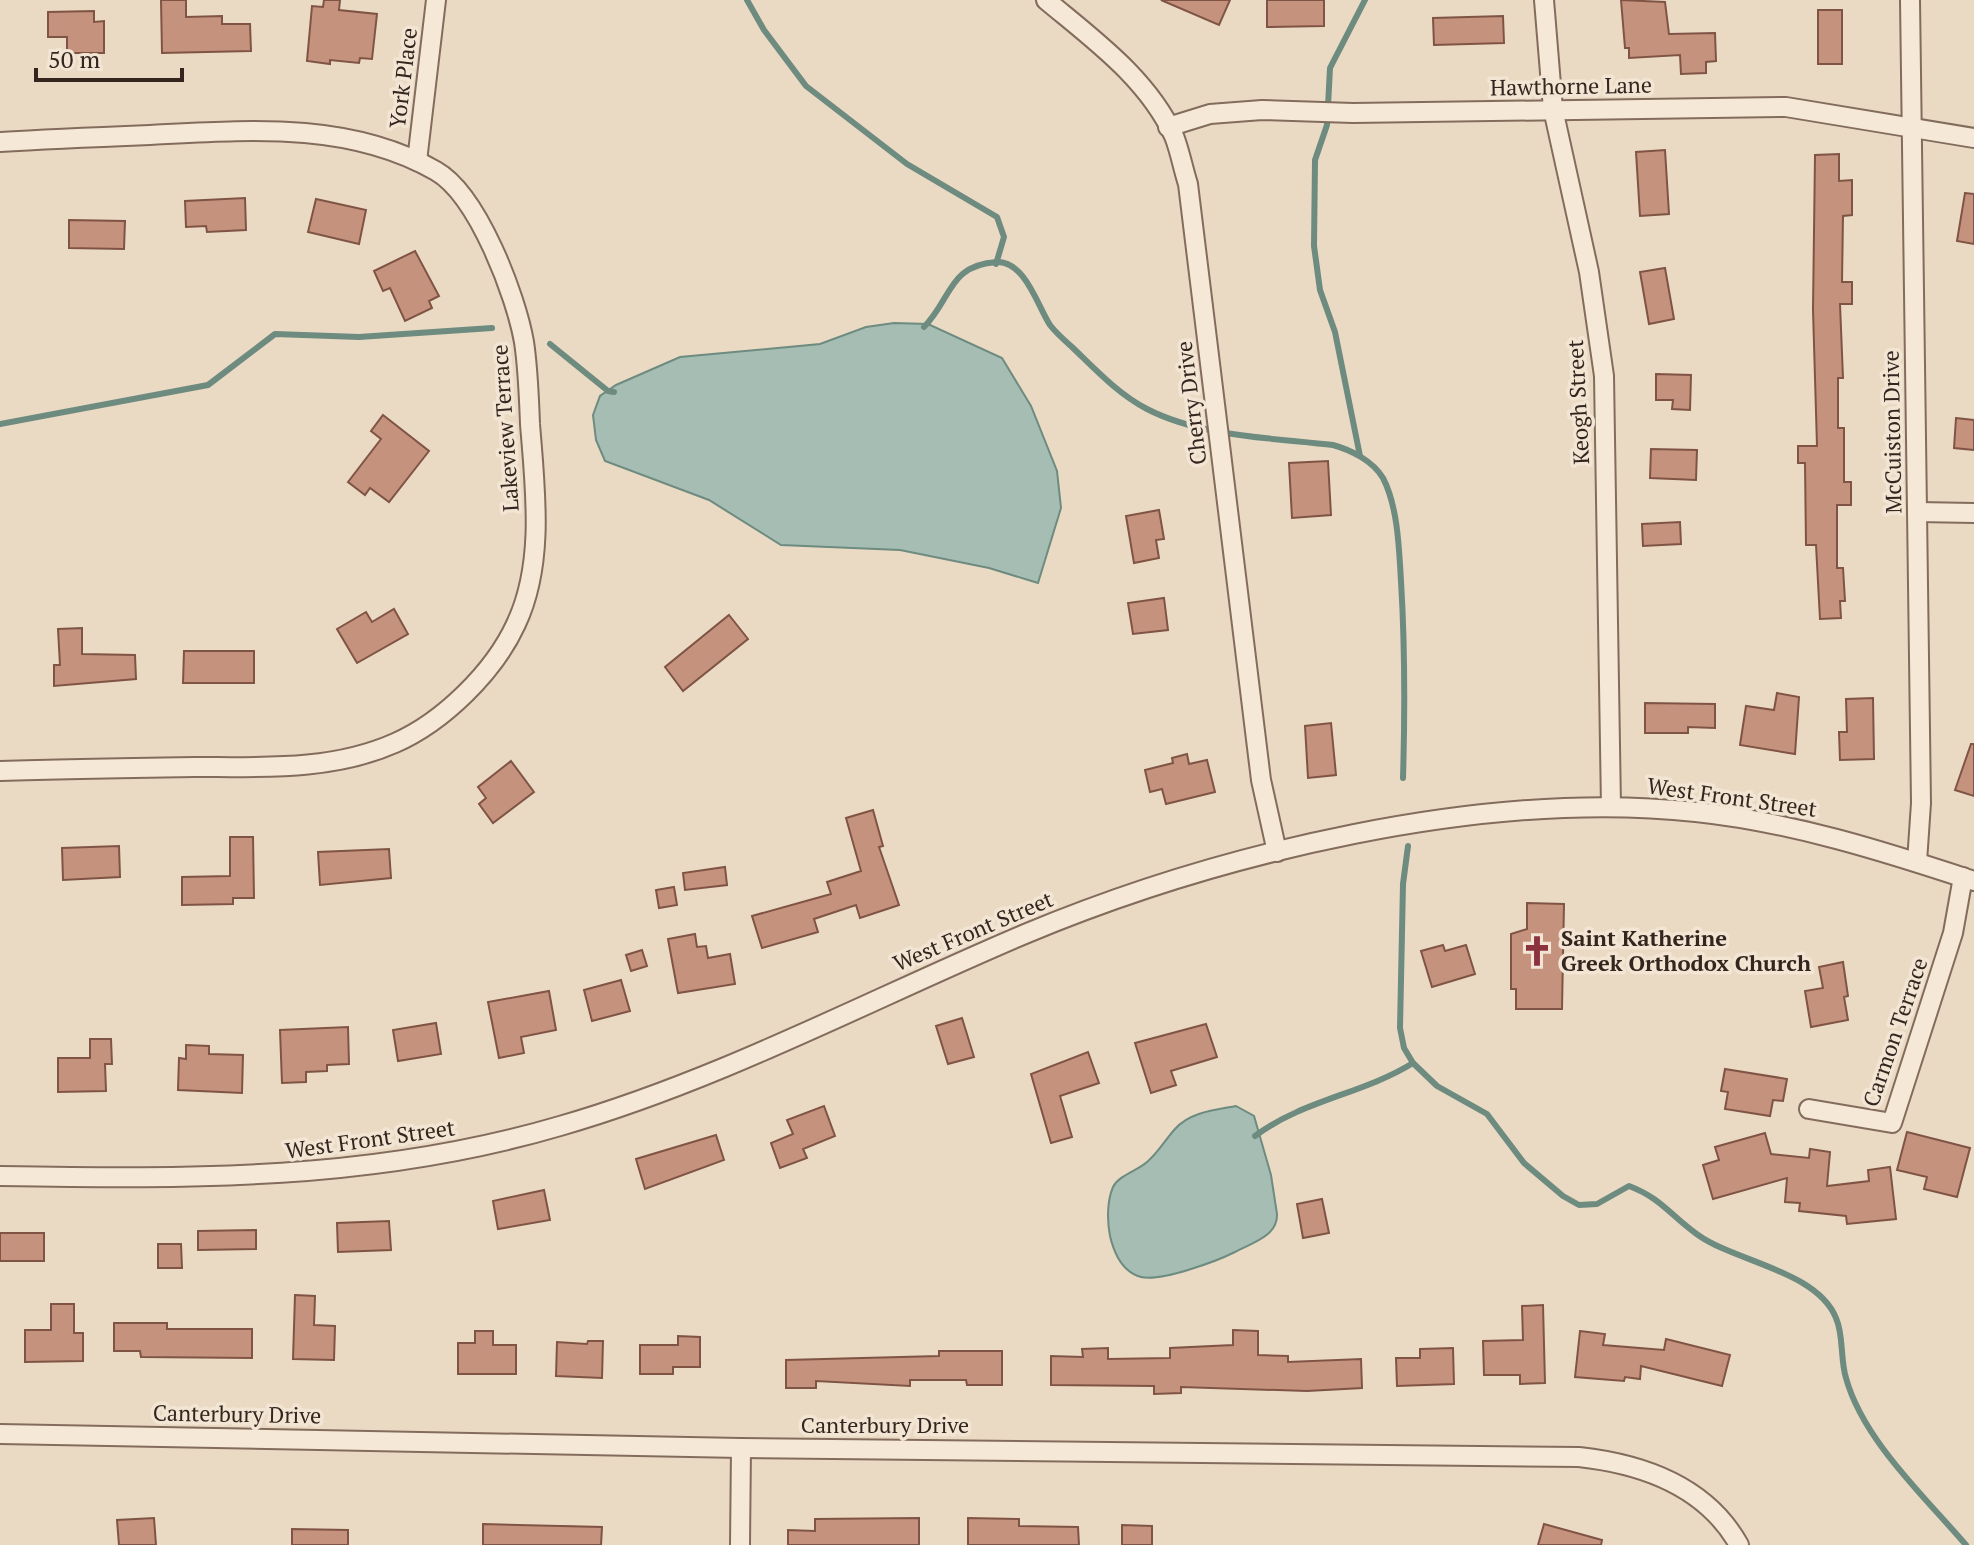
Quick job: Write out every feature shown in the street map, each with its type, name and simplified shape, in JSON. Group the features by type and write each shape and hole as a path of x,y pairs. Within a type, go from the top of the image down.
{"street":[{"name":"York Place","path":"417,161 436,0"},
{"name":"Cherry Drive","path":"1046,0 1107,50 1146,90 1168,127 1188,184 1259,765 1277,852"},
{"name":"Keogh Street","path":"1544,0 1553,109 1589,272 1604,376 1611,807"},
{"name":"McCuiston Drive","path":"1910,0 1921,803 1917,862"},
{"name":"Hawthorne Lane","path":"1168,127 1210,114 1262,110 1786,107 1912,125 1974,138"},
{"name":"Lakeview Terrace","path":"0,142 301,131 353,141 417,161 441,174 465,201 506,282 524,341 537,511 529,586 516,625 483,673 443,712 397,742 355,757 302,766 0,771"},
{"path":"1917,512 1974,513"},
{"name":"West Front Street","path":"0,1176 202,1179 281,1175 412,1161 517,1138 663,1091 1090,908 1144,889 1277,852 1398,827 1509,813 1611,807 1698,812 1822,834 1969,879"},
{"name":"Carmon Terrace","path":"1809,1109 1892,1123 1969,879"},
{"name":"Canterbury Drive","path":"0,1434 741,1448 1579,1457 1612,1460 1669,1479 1698,1498 1739,1545"},
{"path":"740,1545 741,1448"}],"shaded area":[{"path":"894,323 928,324 1002,358 1031,406 1057,471 1061,508 1038,583 989,568 900,550 781,545 709,500 605,461 596,440 593,415 600,396 616,385 680,357 820,344 866,327"},
{"path":"1236,1106 1254,1116 1271,1175 1277,1214 1273,1228 1256,1242 1227,1256 1175,1274 1150,1278 1129,1271 1120,1261 1110,1236 1108,1211 1113,1187 1119,1179 1151,1158 1181,1123 1203,1113"}],"building":[{"path":"161,0 186,0 186,17 222,16 222,24 250,24 251,51 162,53"},
{"path":"324,0 340,0 339,10 377,14 372,59 360,58 359,63 330,60 330,64 307,61 312,6 323,7"},
{"path":"1161,0 1230,0 1219,25"},
{"path":"1267,0 1324,0 1324,26 1267,27"},
{"path":"1621,0 1665,2 1669,34 1715,33 1716,61 1706,62 1706,73 1681,74 1680,55 1629,58 1629,48 1625,48"},
{"path":"1818,10 1842,10 1842,64 1818,64"},
{"path":"94,11 94,22 104,21 104,53 67,53 67,37 48,37 48,12"},
{"path":"1503,16 1504,43 1434,45 1433,18"},
{"path":"1665,150 1669,214 1640,216 1636,152"},
{"path":"1839,154 1839,181 1852,180 1852,215 1843,216 1842,282 1852,282 1852,304 1840,304 1843,378 1838,378 1838,428 1844,428 1844,482 1851,482 1851,505 1837,505 1837,568 1843,568 1845,601 1840,601 1841,618 1820,619 1816,545 1806,545 1805,463 1798,463 1798,446 1817,446 1813,310 1815,155"},
{"path":"1965,193 1974,194 1974,244 1957,241"},
{"path":"245,198 246,230 207,232 206,226 186,227 185,201"},
{"path":"316,199 366,210 359,244 308,232"},
{"path":"69,220 125,221 124,249 69,248"},
{"path":"415,251 439,296 429,301 432,308 405,321 390,288 383,291 374,271"},
{"path":"1665,268 1674,319 1649,324 1640,272"},
{"path":"1656,374 1691,375 1690,410 1672,409 1673,400 1656,400"},
{"path":"383,415 429,451 389,502 370,488 365,495 348,482 381,439 371,431"},
{"path":"1956,418 1974,420 1974,450 1954,448"},
{"path":"1651,449 1697,450 1696,480 1650,478"},
{"path":"1328,461 1331,515 1292,518 1289,463"},
{"path":"1159,510 1164,539 1156,540 1159,558 1134,563 1126,516"},
{"path":"1680,522 1681,544 1643,546 1642,524"},
{"path":"1164,598 1168,630 1133,634 1128,603"},
{"path":"394,609 408,634 357,663 337,629 366,612 372,622"},
{"path":"729,615 748,639 683,691 665,667"},
{"path":"82,628 82,654 135,655 136,679 54,686 54,665 60,665 58,629"},
{"path":"184,651 254,651 254,683 183,683"},
{"path":"1777,693 1799,697 1795,754 1740,745 1746,706 1774,710"},
{"path":"1873,698 1874,759 1840,760 1839,732 1847,732 1846,699"},
{"path":"1645,703 1715,704 1715,728 1688,727 1688,733 1645,733"},
{"path":"1331,723 1336,775 1308,778 1305,726"},
{"path":"1971,744 1974,744 1974,796 1955,790"},
{"path":"1187,754 1189,764 1207,760 1215,792 1166,804 1162,789 1150,792 1145,770 1173,763 1172,758"},
{"path":"511,761 534,792 493,823 479,804 486,798 478,787"},
{"path":"873,810 883,846 879,847 899,905 860,918 856,905 814,919 818,932 762,948 752,916 831,894 827,882 861,871 846,818"},
{"path":"230,837 253,837 254,898 233,898 233,904 182,905 182,877 230,876"},
{"path":"119,846 120,877 63,880 62,848"},
{"path":"389,849 391,878 320,885 318,852"},
{"path":"725,867 727,885 685,890 683,873"},
{"path":"674,887 677,905 659,908 656,890"},
{"name":"Saint Katherine Greek Orthodox Church","path":"1527,903 1564,904 1562,1009 1516,1009 1516,989 1511,989 1511,934 1527,929"},
{"path":"695,934 697,947 706,946 708,958 730,954 735,984 678,993 668,939"},
{"path":"1443,945 1445,951 1466,945 1475,974 1432,987 1421,951"},
{"path":"642,950 647,966 631,971 626,955"},
{"path":"1843,962 1848,1020 1811,1027 1805,991 1823,988 1819,967"},
{"path":"621,980 630,1011 592,1021 584,990"},
{"path":"549,991 556,1030 521,1037 524,1053 499,1058 488,1002"},
{"path":"962,1018 974,1057 948,1064 936,1026"},
{"path":"436,1023 441,1054 398,1061 393,1030"},
{"path":"1206,1024 1217,1057 1171,1071 1176,1085 1151,1093 1135,1043"},
{"path":"348,1027 349,1064 327,1065 327,1071 306,1072 306,1082 282,1083 280,1030"},
{"path":"90,1039 111,1039 112,1064 105,1064 106,1091 58,1092 58,1058 90,1058"},
{"path":"186,1045 209,1046 209,1054 243,1055 242,1093 178,1090 179,1058 186,1059"},
{"path":"1088,1052 1099,1083 1060,1096 1072,1137 1051,1143 1031,1074"},
{"path":"1725,1069 1787,1079 1783,1101 1773,1100 1770,1116 1725,1109 1728,1092 1721,1091"},
{"path":"824,1106 835,1136 803,1149 807,1158 780,1168 771,1143 793,1134 787,1120"},
{"path":"1907,1132 1970,1148 1957,1197 1924,1189 1927,1177 1897,1170"},
{"path":"1765,1133 1771,1154 1809,1158 1810,1149 1830,1152 1827,1186 1869,1181 1868,1170 1890,1167 1896,1219 1847,1224 1846,1216 1799,1211 1800,1203 1785,1202 1787,1178 1713,1199 1703,1165 1719,1160 1715,1147"},
{"path":"716,1135 724,1160 645,1189 636,1159"},
{"path":"544,1190 550,1220 498,1229 493,1201"},
{"path":"1322,1199 1329,1233 1303,1238 1297,1204"},
{"path":"389,1221 391,1250 338,1252 337,1223"},
{"path":"256,1230 256,1249 198,1250 198,1231"},
{"path":"0,1233 44,1233 44,1261 0,1261"},
{"path":"158,1244 181,1244 182,1268 158,1268"},
{"path":"295,1295 315,1296 314,1325 335,1326 334,1360 293,1359"},
{"path":"51,1304 74,1304 74,1333 83,1333 83,1361 25,1362 25,1330 51,1330"},
{"path":"1543,1305 1545,1383 1520,1384 1520,1375 1484,1375 1483,1341 1523,1340 1522,1306"},
{"path":"114,1323 167,1323 167,1329 252,1329 252,1358 141,1357 140,1351 114,1351"},
{"path":"1233,1330 1258,1331 1258,1355 1288,1356 1288,1362 1361,1359 1362,1388 1307,1391 1181,1387 1181,1393 1154,1394 1154,1386 1051,1385 1051,1356 1083,1357 1082,1349 1108,1348 1108,1359 1170,1358 1170,1348 1233,1345"},
{"path":"475,1331 493,1331 493,1345 516,1345 516,1374 458,1374 458,1343 475,1343"},
{"path":"1580,1331 1605,1334 1603,1345 1664,1350 1666,1339 1730,1355 1722,1386 1641,1366 1640,1379 1625,1377 1624,1381 1575,1377"},
{"path":"678,1336 700,1337 700,1367 673,1367 673,1374 640,1374 640,1345 678,1345"},
{"path":"588,1341 603,1341 602,1378 556,1376 557,1342 587,1344"},
{"path":"1453,1348 1454,1384 1397,1386 1396,1358 1420,1358 1420,1349"},
{"path":"939,1351 1002,1351 1002,1385 967,1385 966,1380 910,1380 910,1386 816,1381 816,1388 786,1388 786,1360 939,1356"},
{"path":"154,1518 156,1545 119,1545 117,1520"},
{"path":"919,1518 919,1545 788,1545 788,1530 815,1531 815,1519"},
{"path":"968,1518 1019,1519 1019,1526 1078,1527 1079,1545 968,1545"},
{"path":"483,1524 602,1527 601,1545 483,1545"},
{"path":"1544,1524 1602,1540 1601,1545 1538,1545"},
{"path":"1122,1525 1152,1526 1152,1545 1122,1545"},
{"path":"292,1529 348,1530 348,1545 292,1545"}],"waterway":[{"path":"747,0 764,30 806,86 907,164 997,217 1004,237 996,264"},
{"path":"1360,456 1335,332 1320,290 1314,246 1315,160 1327,125 1330,68 1365,0"},
{"path":"924,327 953,285 969,269 997,262 1007,264 1030,286 1057,334 1136,403 1168,418 1214,431 1333,445 1354,453 1374,466 1388,489 1398,542 1404,655 1403,778"},
{"path":"0,424 208,385 275,334 359,337 492,328"},
{"path":"550,344 608,391 614,392"},
{"path":"1408,846 1403,884 1400,1028 1404,1048 1413,1063 1437,1086 1487,1114 1524,1163 1563,1196 1579,1205 1597,1204 1629,1186 1658,1202 1698,1235 1812,1289 1826,1302 1836,1318 1846,1378 1866,1424 1897,1467 1966,1545"},
{"path":"1255,1136 1293,1114 1394,1074 1413,1063"}],"place":[{"name":"Saint Katherine Greek Orthodox Church","path":"1537,951"}]}
